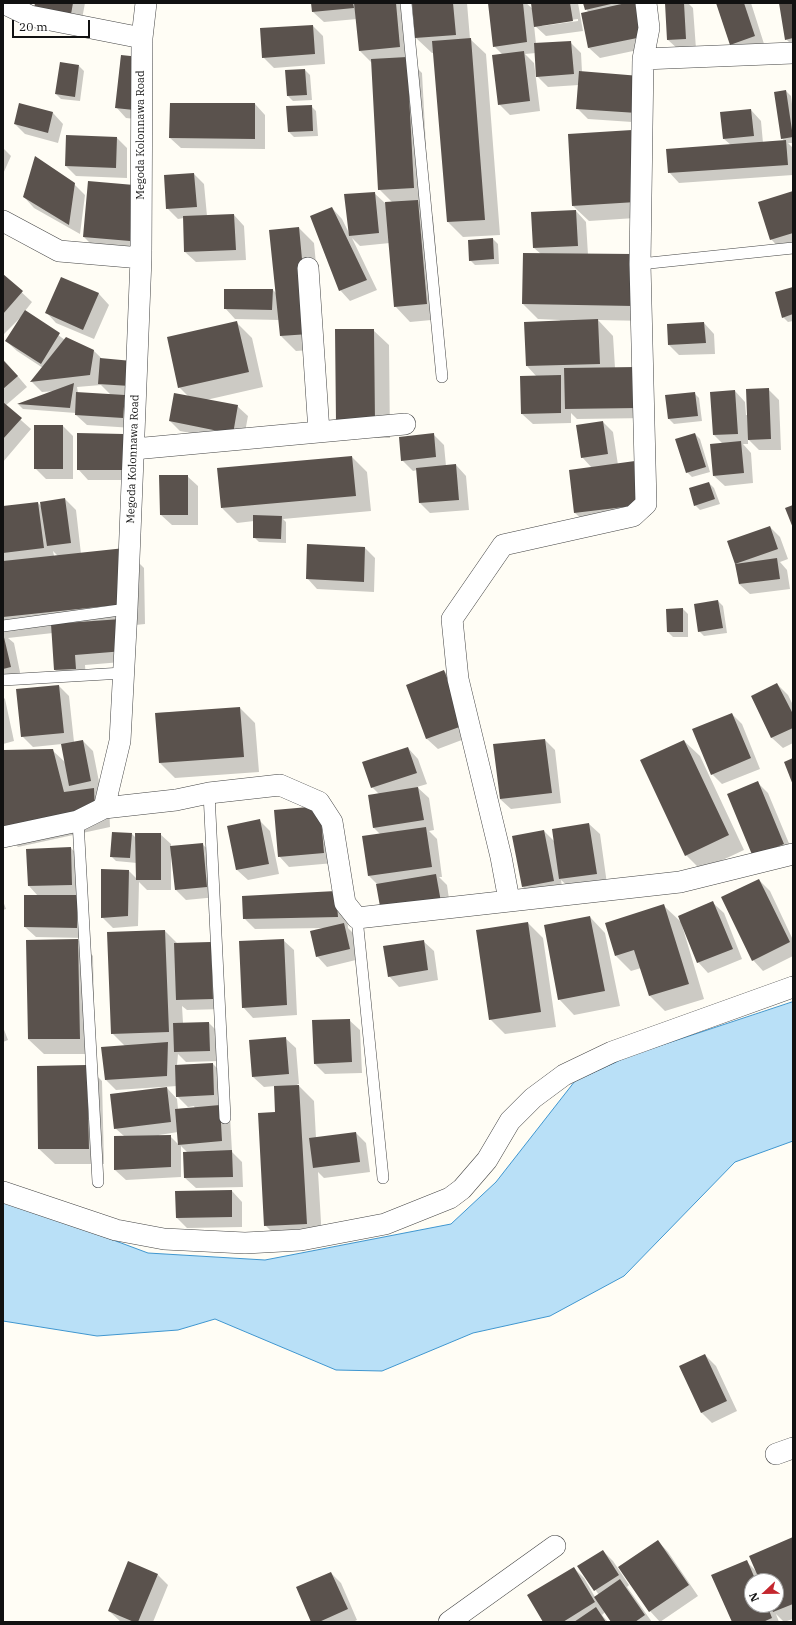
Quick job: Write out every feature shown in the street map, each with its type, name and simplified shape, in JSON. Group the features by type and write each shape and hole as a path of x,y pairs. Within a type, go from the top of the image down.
{"street":[{"path":"3,3 30,16 142,38"},
{"name":"Megoda Kolonnawa Road","path":"104,808 120,741 128,609 141,258 142,38 146,3"},
{"path":"510,900 458,679 452,619 503,545 633,516 646,504 640,264 643,59 649,28 646,3"},
{"path":"643,59 793,53"},
{"path":"3,221 59,251 141,258"},
{"path":"308,268 319,432"},
{"path":"134,449 404,424"},
{"path":"3,837 78,821 104,808 176,800 209,794 280,785 319,802 332,822 345,903 357,918 680,882 793,854"},
{"path":"3,1192 116,1230 164,1239 245,1243 300,1240 385,1224 450,1198 462,1189 487,1160 510,1121 532,1098 564,1076 612,1052 793,987"},
{"path":"449,1622 555,1546"}],"lane":[{"path":"406,3 442,377"},
{"path":"640,264 793,248"},
{"path":"3,626 128,609"},
{"path":"3,680 123,673"},
{"path":"209,794 225,1118"},
{"path":"78,821 98,1182"},
{"path":"357,918 383,1178"}],"water":[{"path":"793,1002 793,1141 735,1162 624,1276 550,1316 473,1333 382,1371 336,1370 215,1319 178,1330 97,1336 3,1321 3,1199 148,1253 265,1260 451,1224 496,1182 575,1081 629,1056"}],"building":[{"path":"35,3 73,3 70,20 33,13"},
{"path":"311,3 353,3 354,8 312,12"},
{"path":"354,3 396,3 400,47 359,51"},
{"path":"412,3 453,3 456,35 415,38"},
{"path":"488,3 523,3 527,42 493,47"},
{"path":"531,3 570,3 573,21 534,27"},
{"path":"583,3 611,3 611,4 585,10"},
{"path":"626,3 635,3 642,37 588,48 581,13"},
{"path":"665,3 684,3 686,39 667,40"},
{"path":"716,3 744,3 755,36 730,45"},
{"path":"779,3 793,3 793,38 785,40"},
{"path":"313,25 315,54 262,58 260,28"},
{"path":"471,38 485,220 447,222 432,41"},
{"path":"571,41 574,74 536,77 534,43"},
{"path":"524,51 530,101 498,105 492,55"},
{"path":"121,55 140,57 134,110 115,108"},
{"path":"407,57 414,188 378,190 371,59"},
{"path":"60,62 79,65 75,97 55,94"},
{"path":"305,69 307,95 287,96 285,70"},
{"path":"579,71 640,76 637,113 576,109"},
{"path":"786,90 793,137 781,139 774,92"},
{"path":"19,103 53,112 48,133 14,124"},
{"path":"170,103 255,103 255,139 169,138"},
{"path":"312,105 313,131 288,132 286,106"},
{"path":"751,109 754,136 723,139 720,112"},
{"path":"632,130 636,202 572,206 568,134"},
{"path":"66,135 117,137 116,168 65,166"},
{"path":"786,140 788,165 668,173 666,149"},
{"path":"35,156 75,183 69,225 23,197"},
{"path":"194,173 197,207 166,209 164,175"},
{"path":"88,181 134,185 130,241 83,237"},
{"path":"793,191 793,233 770,240 758,202"},
{"path":"375,192 379,233 349,236 344,194"},
{"path":"418,200 427,304 394,307 385,202"},
{"path":"332,207 367,280 339,291 310,216"},
{"path":"576,210 578,246 533,248 531,212"},
{"path":"234,214 236,250 184,252 183,216"},
{"path":"299,227 309,334 280,336 269,230"},
{"path":"493,238 494,259 469,261 468,240"},
{"path":"523,253 633,254 633,306 522,304"},
{"path":"3,274 23,291 3,314"},
{"path":"61,277 99,293 83,330 45,313"},
{"path":"793,287 793,314 782,318 775,292"},
{"path":"224,289 273,289 272,310 224,309"},
{"path":"25,310 60,333 41,364 5,341"},
{"path":"598,319 600,364 526,366 524,322"},
{"path":"237,321 249,372 178,388 167,337"},
{"path":"704,322 706,343 668,345 667,324"},
{"path":"335,329 374,329 375,423 336,423"},
{"path":"66,337 94,350 90,375 30,382"},
{"path":"100,358 132,361 130,386 98,384"},
{"path":"3,360 18,376 3,389"},
{"path":"637,367 638,408 565,409 564,368"},
{"path":"561,375 561,413 521,414 520,376"},
{"path":"74,383 70,408 17,404"},
{"path":"769,388 771,439 748,440 746,389"},
{"path":"735,390 738,434 713,435 710,392"},
{"path":"76,392 125,395 123,418 75,415"},
{"path":"695,392 698,416 668,419 665,395"},
{"path":"174,393 238,405 233,434 169,421"},
{"path":"3,402 22,418 3,439"},
{"path":"603,421 608,454 581,458 576,425"},
{"path":"34,425 63,425 63,469 34,469"},
{"path":"77,433 124,434 124,470 77,470"},
{"path":"434,433 436,457 401,461 399,437"},
{"path":"695,433 706,467 686,473 675,439"},
{"path":"741,441 744,473 713,476 710,444"},
{"path":"352,456 356,496 221,508 217,468"},
{"path":"635,461 641,505 574,513 569,470"},
{"path":"456,464 459,500 419,503 416,468"},
{"path":"159,475 188,475 188,515 160,515"},
{"path":"709,482 715,499 694,506 689,488"},
{"path":"65,498 71,543 47,546 40,502"},
{"path":"38,502 44,548 3,553 3,506"},
{"path":"793,505 793,528 785,508"},
{"path":"253,515 282,516 281,539 253,538"},
{"path":"770,526 778,549 735,564 727,541"},
{"path":"307,544 365,547 364,582 306,579"},
{"path":"125,548 126,604 3,617 3,561"},
{"path":"777,558 780,579 739,584 735,564"},
{"path":"718,600 723,628 698,632 694,604"},
{"path":"683,608 683,632 667,632 666,609"},
{"path":"121,619 124,651 75,655 76,669 54,670 51,624"},
{"path":"3,633 11,667 3,669"},
{"path":"444,670 465,725 426,739 406,685"},
{"path":"777,683 793,714 793,728 771,738 751,696"},
{"path":"59,685 64,733 21,737 16,689"},
{"path":"240,707 244,757 159,763 155,713"},
{"path":"732,713 751,758 711,775 692,729"},
{"path":"545,739 552,793 500,799 493,744"},
{"path":"83,740 91,781 69,786 61,744"},
{"path":"684,740 729,835 685,856 640,760"},
{"path":"408,747 417,773 371,788 362,762"},
{"path":"53,749 64,792 94,788 95,812 3,832 3,750"},
{"path":"793,758 793,785 784,762"},
{"path":"758,781 784,844 753,857 727,794"},
{"path":"418,787 424,820 373,828 368,795"},
{"path":"320,806 324,853 278,857 274,810"},
{"path":"260,819 269,864 236,870 227,826"},
{"path":"589,823 597,874 559,879 552,829"},
{"path":"426,827 432,867 368,876 362,836"},
{"path":"544,830 554,881 522,887 512,836"},
{"path":"112,832 132,833 130,858 110,857"},
{"path":"135,833 161,833 161,880 136,880"},
{"path":"203,843 207,887 175,890 170,846"},
{"path":"71,847 72,885 28,886 26,849"},
{"path":"101,869 129,870 128,916 101,918"},
{"path":"436,874 441,902 381,912 376,884"},
{"path":"759,879 790,942 752,961 721,897"},
{"path":"336,891 338,917 243,919 242,896"},
{"path":"24,895 77,895 77,928 24,927"},
{"path":"713,901 733,949 697,963 678,916"},
{"path":"664,904 689,984 649,996 634,950 615,956 605,923"},
{"path":"590,916 605,991 558,1000 544,925"},
{"path":"528,922 541,1012 489,1020 476,930"},
{"path":"344,923 350,949 316,957 310,931"},
{"path":"165,930 169,1032 111,1034 107,932"},
{"path":"78,939 80,1039 28,1039 26,940"},
{"path":"284,939 287,1005 242,1008 239,941"},
{"path":"424,940 428,970 388,977 383,946"},
{"path":"211,942 213,999 176,1000 174,943"},
{"path":"350,1019 352,1062 314,1064 312,1020"},
{"path":"209,1022 210,1051 174,1052 173,1023"},
{"path":"286,1037 289,1074 252,1077 249,1040"},
{"path":"168,1042 167,1076 105,1080 101,1047"},
{"path":"213,1063 214,1095 176,1097 175,1065"},
{"path":"87,1065 89,1149 38,1149 37,1066"},
{"path":"299,1085 307,1224 264,1226 258,1113 275,1112 274,1086"},
{"path":"167,1087 171,1122 114,1129 110,1094"},
{"path":"220,1105 222,1141 178,1145 175,1109"},
{"path":"356,1132 360,1162 313,1168 309,1138"},
{"path":"171,1135 171,1167 114,1170 114,1136"},
{"path":"232,1150 233,1177 184,1178 183,1152"},
{"path":"232,1190 232,1217 176,1218 175,1191"},
{"path":"705,1354 727,1401 701,1413 679,1366"},
{"path":"793,1537 793,1604 784,1608 784,1573 756,1573 749,1556"},
{"path":"658,1540 689,1585 649,1612 618,1567"},
{"path":"603,1550 619,1575 594,1591 577,1566"},
{"path":"747,1560 753,1573 744,1573 744,1613 770,1613 772,1618 763,1622 732,1622 711,1575"},
{"path":"128,1561 158,1574 138,1622 134,1622 108,1611"},
{"path":"574,1567 595,1602 563,1622 543,1622 527,1595"},
{"path":"331,1572 348,1609 319,1622 311,1622 296,1587"},
{"path":"620,1579 645,1615 635,1622 611,1622 594,1597"},
{"path":"596,1607 606,1622 574,1622"}]}
